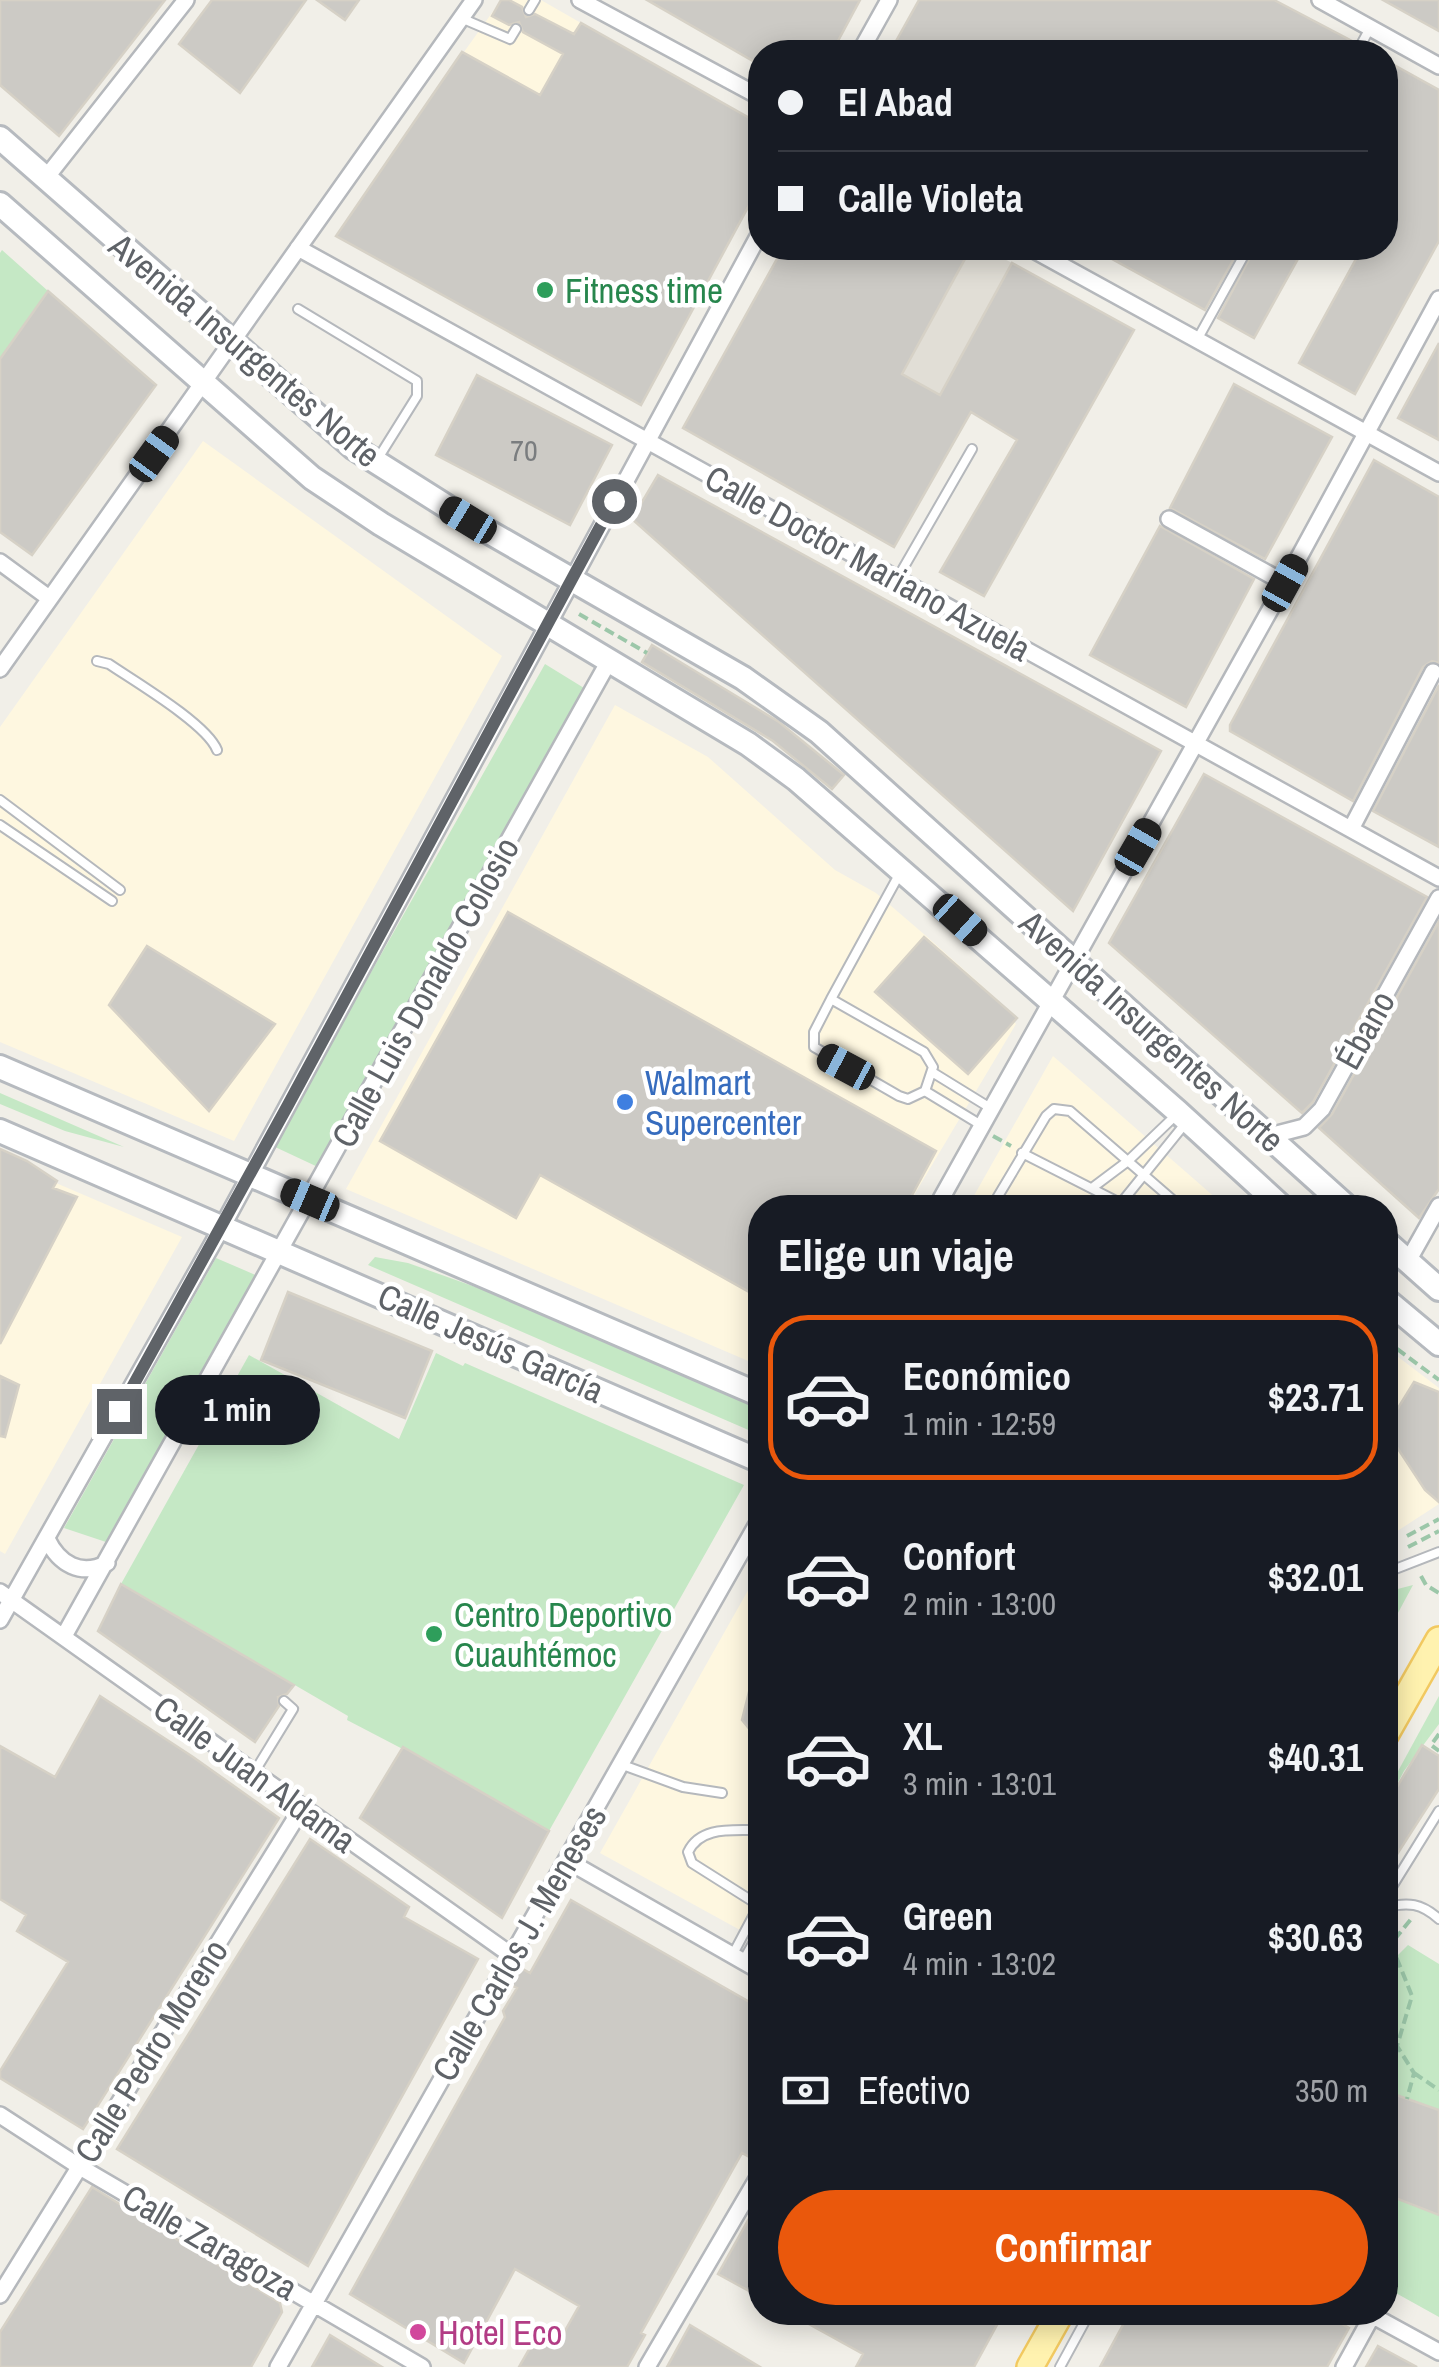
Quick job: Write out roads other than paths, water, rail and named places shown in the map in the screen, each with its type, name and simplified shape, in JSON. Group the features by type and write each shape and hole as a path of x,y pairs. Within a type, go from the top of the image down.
{"main road":[{"name":"Avenida Insurgentes Norte","path":"0,138 231,344 375,464 743,678 794,712 846,754 1334,1195"},
{"name":"Avenida Insurgentes Norte","path":"0,204 285,456 346,502 768,757 902,869 1270,1195"},
{"name":"Calle Jesús García","path":"0,1067 748,1390"},
{"name":"Calle Jesús García","path":"0,1131 748,1455"},
{"path":"1398,1252 1439,1290"},
{"path":"1398,1310 1439,1344"},
{"path":"1398,1712 1439,1640"},
{"path":"1030,2367 1054,2325"}],"street":[{"path":"45,178 186,0"},
{"path":"0,669 474,0"},
{"path":"580,0 748,91"},
{"path":"867,40 889,0"},
{"path":"1320,0 1392,40"},
{"path":"1398,43 1439,66"},
{"name":"Calle Doctor Mariano Azuela","path":"298,248 1439,878"},
{"name":"Calle Luis Donaldo Colosio","path":"0,1620 6,1596 47,1539 222,1227 748,255"},
{"path":"1052,260 1439,474"},
{"path":"943,1195 1368,434 1439,299"},
{"path":"1169,519 1285,583"},
{"path":"0,562 49,598"},
{"name":"Calle Luis Donaldo Colosio","path":"64,1636 609,661"},
{"path":"1351,829 1433,672"},
{"name":"Ébano","path":"1269,1136 1304,1127 1322,1109 1439,898"},
{"path":"1408,1261 1439,1206"},
{"path":"47,1539 65,1564 95,1570 107,1563"},
{"name":"Calle Carlos J. Meneses","path":"278,2367 748,1540"},
{"name":"Calle Juan Aldama","path":"6,1596 511,1955"},
{"name":"Calle Pedro Moreno","path":"0,2295 302,1808"},
{"path":"566,1860 748,1964"},
{"name":"Calle Zaragoza","path":"0,2115 422,2367"},
{"path":"647,2367 748,2194"},
{"path":"1344,2367 1364,2325"},
{"path":"1389,2325 1439,2352"}],"lane":[{"path":"528,10 535,0"},
{"path":"461,18 510,39 516,29"},
{"path":"1364,40 1370,28"},
{"path":"1196,340 1241,260"},
{"path":"298,309 417,380 417,396 375,464"},
{"path":"897,578 972,449"},
{"path":"97,660 180,714 213,739 217,750"},
{"path":"0,800 120,890"},
{"path":"0,825 112,901"},
{"path":"831,1000 924,1052 930,1058 932,1072 925,1091 908,1099 820,1053 812,1040 831,1000 902,869"},
{"path":"932,1072 992,1109"},
{"path":"925,1091 981,1127"},
{"path":"998,1195 1046,1116 1054,1108 1062,1108 1167,1195"},
{"path":"1092,1188 1183,1116"},
{"path":"1127,1195 1183,1116"},
{"path":"1022,1153 1105,1195"},
{"path":"1398,1568 1439,1552"},
{"path":"253,1774 293,1709 284,1701"},
{"path":"620,1764 683,1788 722,1793"},
{"path":"1398,1877 1439,1810"},
{"path":"748,1830 711,1832 693,1840 688,1852 692,1863 748,1898"},
{"path":"1398,1904 1421,1906 1439,1919"},
{"path":"738,1958 748,1934"},
{"path":"738,1958 748,1946"},
{"path":"1060,2367 1083,2325"}],"place":[{"name":"Fitness time","path":"545,290"},
{"name":"Walmart Supercenter","path":"625,1102"},
{"name":"Centro Deportivo Cuauhtémoc","path":"434,1634"},
{"name":"Hotel Eco","path":"418,2332"}]}
